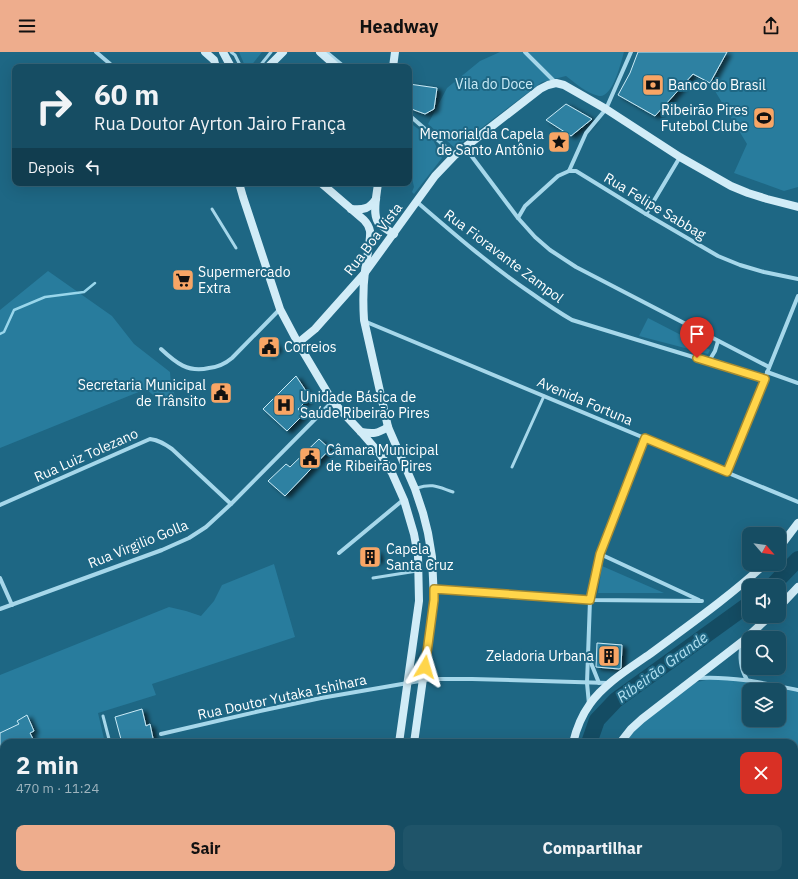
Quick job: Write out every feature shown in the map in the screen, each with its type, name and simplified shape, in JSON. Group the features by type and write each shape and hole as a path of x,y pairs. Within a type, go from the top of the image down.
{"main road":[{"path":"205,52 214,60 215,64"},
{"path":"223,52 229,64"},
{"path":"271,64 283,52"},
{"path":"320,52 334,64"},
{"path":"393,64 395,52"},
{"path":"560,84 606,109 680,157 731,186 748,193 798,207"},
{"name":"Rua Boa Vista","path":"298,344 316,329 364,274 436,176 464,146 540,89 548,85 560,84"},
{"path":"240,186 280,309 298,344 333,402 380,454 392,473 404,500 414,534 418,556 419,601 400,739"},
{"path":"324,186 368,224 370,235 364,274 364,320 388,427 415,489 428,532 432,557 434,600 415,739"},
{"path":"378,186 375,214 376,218 379,223 394,234"},
{"path":"351,209 368,208 376,199"},
{"path":"361,432 377,434 388,427"},
{"path":"786,539 798,523"},
{"path":"574,739 581,720 589,704 598,694 610,683 714,606 757,571"},
{"path":"786,600 798,587"},
{"path":"754,631 763,623"},
{"path":"623,739 642,719 742,643"}],"street":[{"path":"96,52 110,64"},
{"path":"525,52 560,84"},
{"path":"518,218 525,206 549,183 558,176 569,172 586,134 606,109 631,52"},
{"path":"412,118 455,155"},
{"path":"464,146 518,218 535,237 550,250 576,267 769,367"},
{"path":"646,214 680,157"},
{"name":"Rua Felipe Sabbag","path":"569,172 576,172 585,176 718,256 740,265 764,272 798,279"},
{"name":"Rua Fioravante Zampol","path":"417,202 476,252 518,284 572,320 765,379"},
{"path":"727,472 798,296"},
{"path":"161,349 170,358 191,369 201,370 215,367 226,363 232,358 280,309"},
{"name":"Avenida Fortuna","path":"364,320 798,502"},
{"path":"709,361 715,351 718,341"},
{"path":"767,372 798,382"},
{"name":"Rua Virgilio Golla","path":"0,609 162,550 189,538 206,527 231,504 333,402"},
{"path":"589,704 587,683 590,600 600,554 645,438"},
{"name":"Rua Luiz Tolezano","path":"0,505 150,440 156,440 172,449 231,504"},
{"path":"339,553 404,500"},
{"path":"434,589 590,600 702,601 600,554"},
{"path":"0,578 12,605"},
{"path":"742,647 740,657 742,669"},
{"path":"588,656 599,683"},
{"path":"745,675 747,680"},
{"path":"693,679 715,677 747,680 798,690"},
{"name":"Rua Doutor Yutaka Ishihara","path":"161,734 321,698 423,680 472,679 610,683"}],"lane":[{"path":"231,52 239,64"},
{"path":"261,64 271,52"},
{"path":"327,52 341,64"},
{"path":"212,209 236,248"},
{"path":"512,468 544,396"},
{"path":"415,489 425,485 432,485 454,492"},
{"path":"373,578 419,571"},
{"path":"104,716 109,739"}],"green space":[{"path":"239,52 262,52 252,64 244,64"},
{"name":"Vila do Doce","path":"500,52 624,52 616,78 612,86 604,95 599,96 590,93 566,76 542,82 455,148 428,124 447,88 480,61"},
{"name":"Ribeirão Pires Futebol Clube","path":"645,52 798,52 798,187 784,191 734,173 747,144 715,91 708,85"},
{"path":"412,124 433,140 442,158 414,194 412,192 414,187 412,178"},
{"path":"48,271 112,316 134,344 170,372 171,385 177,401 167,404 159,400 146,389 0,448 0,310"},
{"path":"648,318 710,350 708,354 639,336"},
{"path":"274,564 295,637 152,684 156,695 98,713 104,739 0,739 0,675 169,607 201,616 214,601 222,585"},
{"path":"602,566 664,593 598,593"},
{"path":"724,678 752,683 742,683 742,727 786,727 786,689 798,691 798,739 625,739 631,732 689,684"}],"building":[{"name":"Banco do Brasil","path":"638,52 727,52 710,83 693,74 655,116 618,95 630,73"},
{"path":"412,84 437,88 434,109 425,114 412,109"},
{"path":"566,104 592,119 571,136 546,120"},
{"name":"Correios","path":"269,338 278,348 269,356 260,345"},
{"name":"Unidade Básica de Saúde Ribeirão Pires","path":"296,376 310,397 298,409 303,415 287,431 263,409"},
{"path":"319,439 330,449 285,496 268,481 286,464 290,467"},
{"name":"Capela Santa Cruz","path":"377,551 379,560 365,564 362,554"},
{"name":"Zeladoria Urbana","path":"597,643 622,645 621,668 596,667"},
{"path":"142,709 146,726 150,724 153,739 121,739 115,717"},
{"path":"27,715 34,731 30,733 33,739 0,739 0,733 19,724 17,721"}],"waterway":[{"path":"0,334 4,332 14,310 45,297 84,292 95,283"},
{"name":"Ribeirão Grande","path":"779,579 798,559"},
{"name":"Ribeirão Grande","path":"590,739 597,720 616,700 742,609"}],"place":[{"name":"Banco do Brasil","path":"653,85"},
{"name":"Ribeirão Pires Futebol Clube","path":"764,118"},
{"name":"Memorial da Capela de Santo Antônio","path":"559,142"},
{"name":"Supermercado Extra","path":"183,280"},
{"name":"Correios","path":"269,347"},
{"name":"Secretaria Municipal de Trânsito","path":"221,393"},
{"name":"Unidade Básica de Saúde Ribeirão Pires","path":"284,405"},
{"name":"Câmara Municipal de Ribeirão Pires","path":"310,458"},
{"name":"Capela Santa Cruz","path":"370,557"},
{"name":"Zeladoria Urbana","path":"609,656"}],"route":[{"path":"425,667 434,600 434,589 590,600 600,554 645,438 727,472 765,379 697,358"}]}
